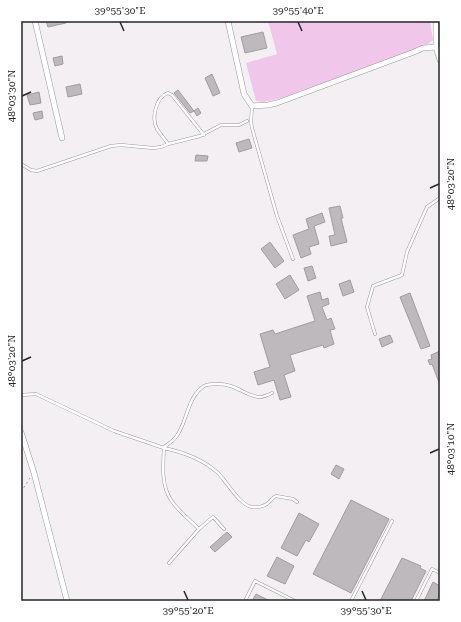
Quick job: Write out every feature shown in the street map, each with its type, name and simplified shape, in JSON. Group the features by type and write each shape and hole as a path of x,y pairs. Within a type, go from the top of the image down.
{"street":[{"path":"35,21 62,138"},
{"path":"228,21 244,94 252,106 268,106 278,103 423,48 436,47"},
{"path":"436,21 436,47 440,60"},
{"path":"21,432 34,473 67,601"}],"lane":[{"path":"168,144 157,129 155,122 158,103 164,94 168,93 172,95 204,135"},
{"path":"252,106 252,128 277,216 293,259"},
{"path":"21,164 31,170 37,170 111,146 130,145 153,148 161,147 204,135 221,125 240,125 247,121"},
{"path":"375,334 367,307 373,286 402,275 407,252 427,207 440,198"},
{"path":"199,529 171,501 167,493 163,477 164,448 176,437 197,393 204,386 222,383 234,386 260,397 272,393"},
{"path":"21,395 36,394 114,431 177,451 204,462 218,473 237,496 249,507 258,507 269,503 271,499 276,496 292,499 297,502"},
{"path":"169,563 199,529 213,517 224,529"},
{"path":"351,601 392,521"},
{"path":"416,601 432,569 440,573"},
{"path":"245,601 255,581 295,601"}],"path":[{"path":"21,492 34,473"}],"shaded area":[{"path":"268,21 430,21 433,40 425,46 282,98 263,102 256,101 246,63 277,54"}],"building":[{"path":"46,21 66,21 66,23 48,27"},
{"path":"263,32 267,48 245,53 241,37"},
{"path":"62,56 63,64 55,66 53,58"},
{"path":"212,74 220,93 213,96 205,78"},
{"path":"80,84 82,94 68,97 66,87"},
{"path":"178,90 194,111 190,113 174,93"},
{"path":"39,92 41,103 30,105 27,95"},
{"path":"198,108 201,113 197,116 194,111"},
{"path":"42,111 43,118 35,120 33,113"},
{"path":"249,139 252,148 239,152 236,143"},
{"path":"196,155 208,156 207,161 195,161"},
{"path":"340,206 343,218 341,218 347,242 331,246 329,236 335,235 329,208"},
{"path":"322,213 325,222 314,226 319,244 309,247 311,254 301,258 293,235 309,229 306,219"},
{"path":"270,242 284,261 275,268 261,249"},
{"path":"312,266 316,278 308,281 304,268"},
{"path":"290,275 299,290 285,299 276,284"},
{"path":"350,280 354,292 343,296 339,284"},
{"path":"320,292 322,300 328,298 329,304 322,307 327,320 331,318 335,329 330,330 334,344 324,348 323,345 290,355 295,371 284,375 291,397 280,400 274,380 258,385 254,372 270,367 260,334 273,330 275,334 315,321 307,296"},
{"path":"410,293 430,346 421,349 400,297"},
{"path":"390,335 393,342 382,347 379,339"},
{"path":"440,351 440,385 432,364 430,365 428,360 432,359 431,355"},
{"path":"336,465 344,469 339,479 331,474"},
{"path":"351,500 389,519 351,593 313,574"},
{"path":"299,513 319,524 309,542 306,540 297,556 281,548"},
{"path":"227,532 232,537 215,552 210,547"},
{"path":"277,557 294,566 285,584 267,576"},
{"path":"402,558 421,566 420,568 426,571 411,601 380,601"},
{"path":"433,582 440,586 440,594 436,601 424,601"},
{"path":"256,594 270,601 252,601"}]}
